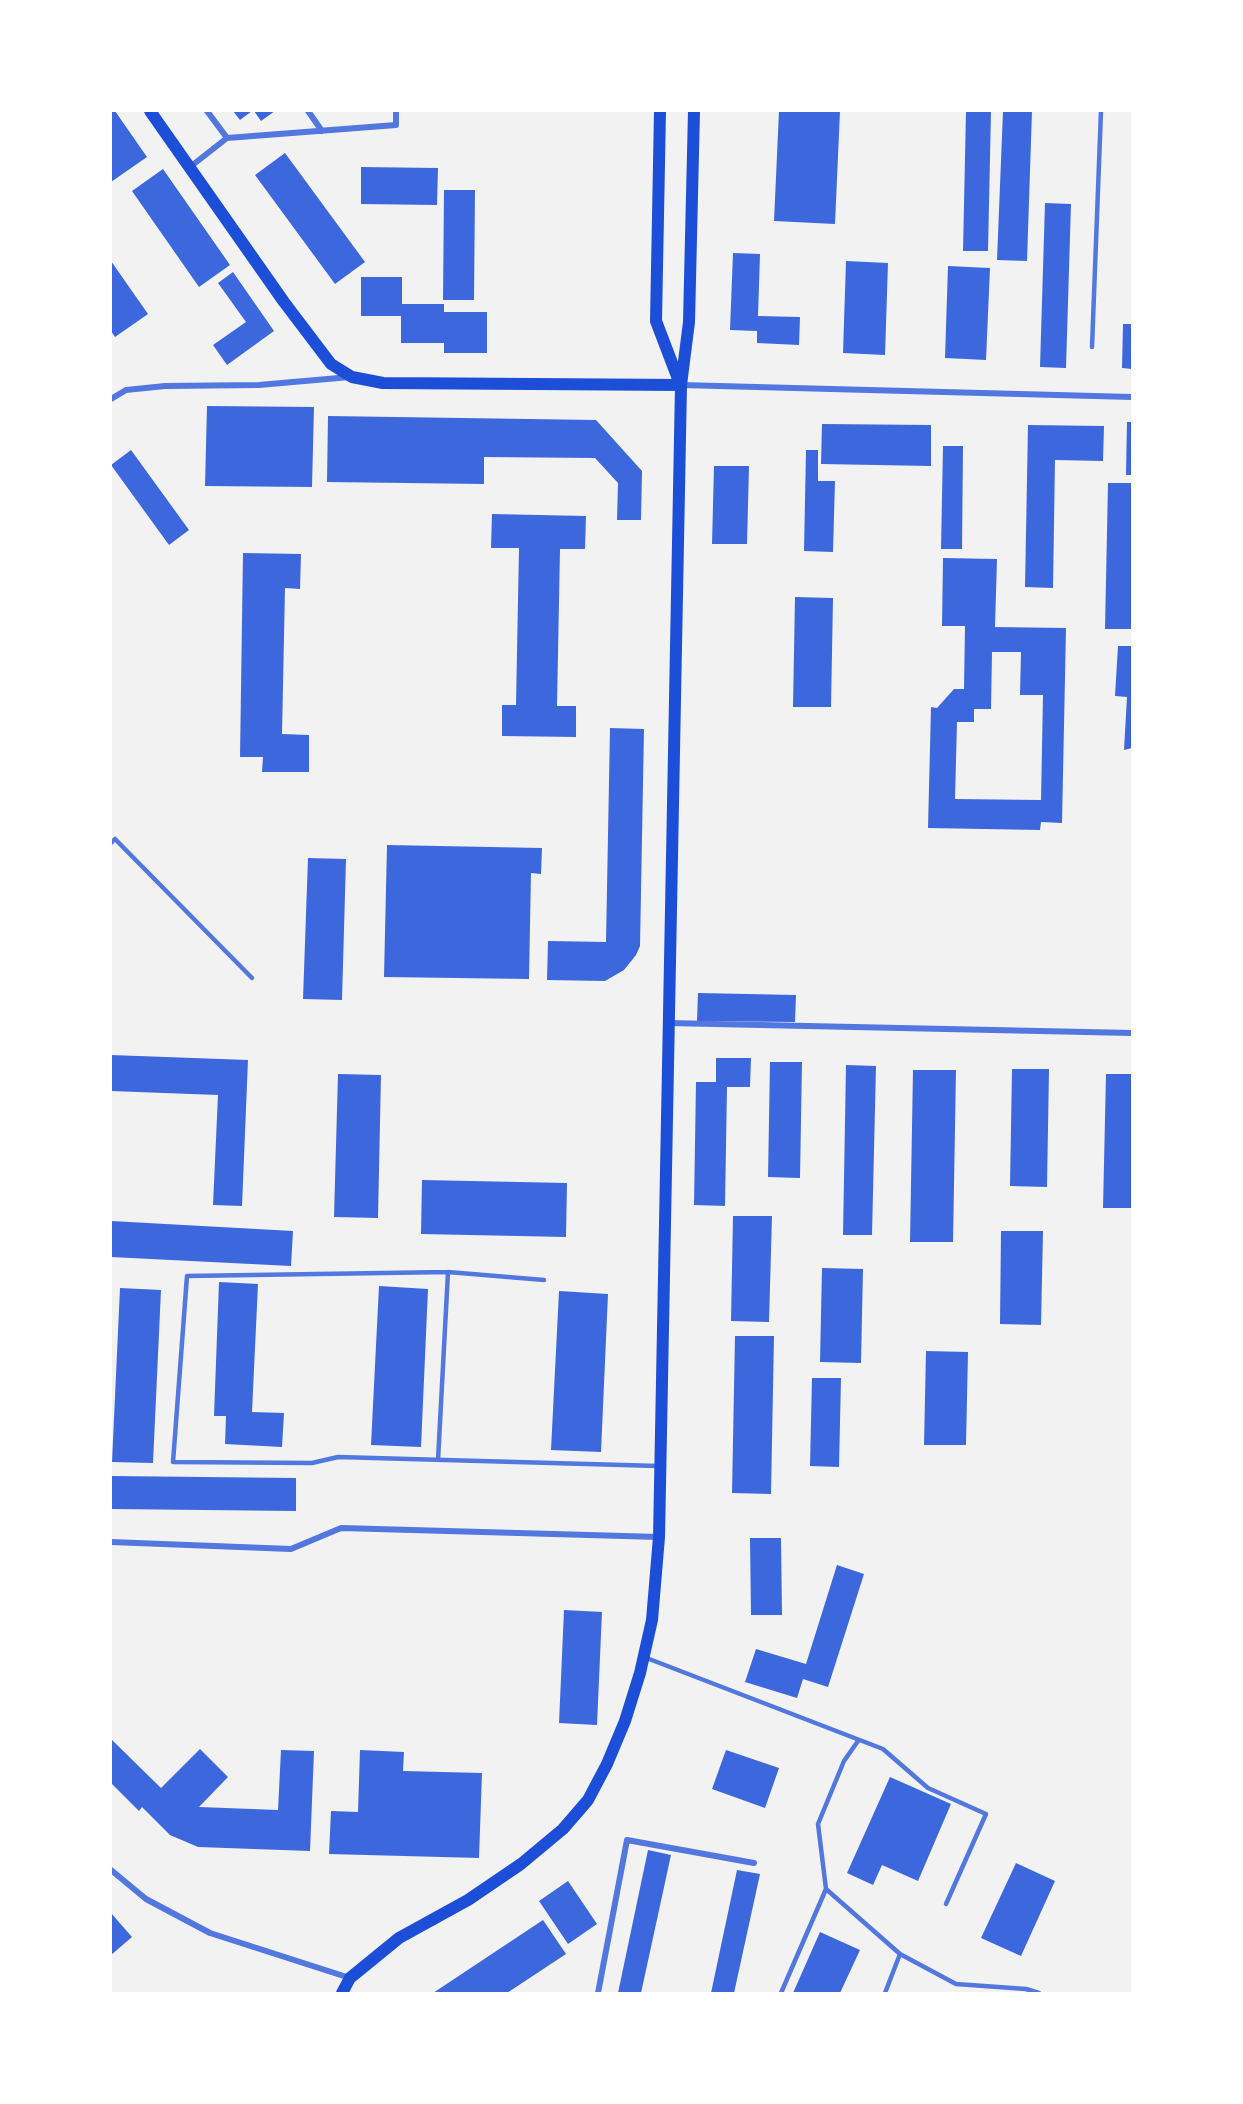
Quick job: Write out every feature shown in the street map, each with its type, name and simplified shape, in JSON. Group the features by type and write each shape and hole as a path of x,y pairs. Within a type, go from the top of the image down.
{"main road":[{"path":"150,111 284,302 331,364 352,377 383,383 681,385"},
{"path":"660,111 657,321 681,385"},
{"path":"342,1993 350,1978 399,1938 468,1900 521,1864 563,1829 588,1800 607,1764 625,1721 644,1657 652,1620 659,1537 681,385 689,322 694,111"}],"street":[{"path":"207,111 227,138"},
{"path":"308,111 322,131"},
{"path":"190,168 227,138 396,125 396,111"},
{"path":"111,399 126,390 165,386 259,385 352,377"},
{"path":"681,385 1132,398"},
{"path":"668,1023 1132,1033"},
{"path":"111,1542 291,1549 341,1528 659,1537"},
{"path":"598,1993 627,1839 754,1863"},
{"path":"111,1870 146,1899 210,1933 350,1978"}],"lane":[{"path":"1092,347 1101,111"},
{"path":"111,843 115,839 252,978"},
{"path":"438,1460 448,1272"},
{"path":"544,1280 448,1272 187,1276 173,1462 312,1463 338,1457 660,1467"},
{"path":"644,1657 883,1749 928,1788 986,1814 946,1904"},
{"path":"781,1993 826,1889 818,1824 844,1761 858,1741"},
{"path":"826,1889 900,1954 956,1984 1026,1989 1039,1993"},
{"path":"885,1993 900,1954"}],"building":[{"path":"111,111 115,111 147,157 111,182"},
{"path":"233,111 252,111 240,120"},
{"path":"254,111 275,111 261,121"},
{"path":"779,111 840,111 835,224 774,221"},
{"path":"966,111 991,111 988,251 963,251"},
{"path":"1003,111 1032,111 1027,261 997,260"},
{"path":"285,153 365,262 335,284 255,175"},
{"path":"361,167 438,168 437,205 361,204"},
{"path":"163,169 230,265 199,287 132,191"},
{"path":"444,190 475,190 474,300 443,300"},
{"path":"1045,203 1071,204 1066,368 1040,367"},
{"path":"733,253 760,254 758,316 800,317 799,345 757,343 757,331 730,330"},
{"path":"111,261 148,314 115,337 111,331"},
{"path":"846,261 888,263 885,355 843,353"},
{"path":"948,266 990,268 986,360 945,358"},
{"path":"233,272 274,331 227,365 213,345 246,322 218,283"},
{"path":"361,277 402,277 402,304 444,304 444,312 487,312 487,353 444,353 444,343 401,343 401,316 361,316"},
{"path":"1123,324 1132,324 1132,369 1122,368"},
{"path":"207,406 314,407 312,487 205,486"},
{"path":"328,416 596,420 642,471 641,520 617,520 618,483 595,458 484,457 484,484 327,482"},
{"path":"1127,422 1132,422 1132,475 1126,475"},
{"path":"822,424 931,425 931,466 821,464"},
{"path":"1028,425 1104,426 1103,461 1055,460 1053,588 1025,587"},
{"path":"943,446 963,446 962,549 941,549"},
{"path":"131,450 189,530 169,545 111,465"},
{"path":"806,450 818,450 818,481 835,481 833,552 804,551"},
{"path":"714,466 749,466 747,544 712,544"},
{"path":"1108,483 1132,483 1132,629 1105,629"},
{"path":"492,514 586,516 585,549 560,549 557,706 576,706 576,737 502,736 502,705 516,705 519,548 491,548"},
{"path":"243,553 301,554 300,589 285,588 282,734 309,735 309,772 262,772 263,757 240,757"},
{"path":"943,558 997,559 995,627 1066,628 1062,823 1041,822 1040,830 928,828 931,707 937,708 954,689 964,689 965,626 942,626","holes":["992,652 1021,652 1020,695 1043,695 1041,800 955,799 957,722 974,722 974,709 991,709"]},
{"path":"795,597 833,598 831,707 793,707"},
{"path":"1118,646 1132,646 1132,748 1124,750 1127,697 1115,696"},
{"path":"610,728 644,729 640,946 624,970 605,981 547,980 548,941 606,942"},
{"path":"387,845 542,848 541,874 531,873 529,979 384,977"},
{"path":"308,858 346,859 342,1000 303,999"},
{"path":"698,993 796,995 795,1022 697,1021"},
{"path":"111,1055 248,1060 242,1206 213,1205 218,1095 111,1091"},
{"path":"716,1058 751,1058 750,1087 727,1087 725,1206 694,1205 696,1082 716,1082"},
{"path":"770,1062 802,1062 800,1178 768,1177"},
{"path":"846,1065 876,1066 872,1235 843,1235"},
{"path":"1012,1069 1049,1069 1047,1187 1010,1186"},
{"path":"913,1070 956,1070 953,1242 910,1242"},
{"path":"338,1074 381,1075 378,1218 334,1217"},
{"path":"1106,1074 1132,1074 1132,1208 1103,1208"},
{"path":"422,1180 567,1183 566,1237 421,1234"},
{"path":"733,1216 772,1216 769,1322 731,1321"},
{"path":"111,1221 293,1231 291,1266 111,1257"},
{"path":"1001,1231 1043,1231 1041,1325 1000,1324"},
{"path":"822,1268 863,1269 861,1363 820,1362"},
{"path":"219,1282 258,1284 252,1412 284,1413 282,1447 225,1444 226,1416 214,1416"},
{"path":"379,1286 428,1289 421,1447 371,1445"},
{"path":"120,1288 161,1290 153,1463 112,1462"},
{"path":"559,1291 608,1294 601,1452 551,1450"},
{"path":"735,1336 774,1336 771,1494 732,1493"},
{"path":"926,1351 968,1352 966,1445 924,1445"},
{"path":"812,1378 841,1378 839,1467 810,1466"},
{"path":"111,1476 296,1478 296,1511 111,1509"},
{"path":"750,1538 781,1538 782,1615 751,1615"},
{"path":"837,1565 864,1574 828,1687 803,1679 797,1698 745,1682 756,1649 806,1664"},
{"path":"564,1610 602,1612 597,1725 559,1723"},
{"path":"111,1739 161,1788 200,1749 228,1777 199,1807 278,1810 281,1750 314,1751 310,1851 198,1847 170,1835 142,1807 139,1811 111,1783"},
{"path":"360,1750 404,1752 403,1771 482,1773 479,1858 329,1854 331,1811 358,1812"},
{"path":"726,1750 779,1768 765,1808 712,1789"},
{"path":"890,1777 951,1804 918,1881 882,1865 873,1885 847,1873"},
{"path":"648,1850 671,1855 641,1993 618,1993"},
{"path":"1016,1863 1055,1881 1021,1956 981,1938"},
{"path":"737,1870 760,1874 734,1993 711,1993"},
{"path":"568,1881 597,1924 568,1944 539,1901"},
{"path":"111,1913 132,1937 111,1955"},
{"path":"543,1920 566,1954 507,1993 433,1993"},
{"path":"820,1932 860,1950 840,1993 793,1993"}]}
